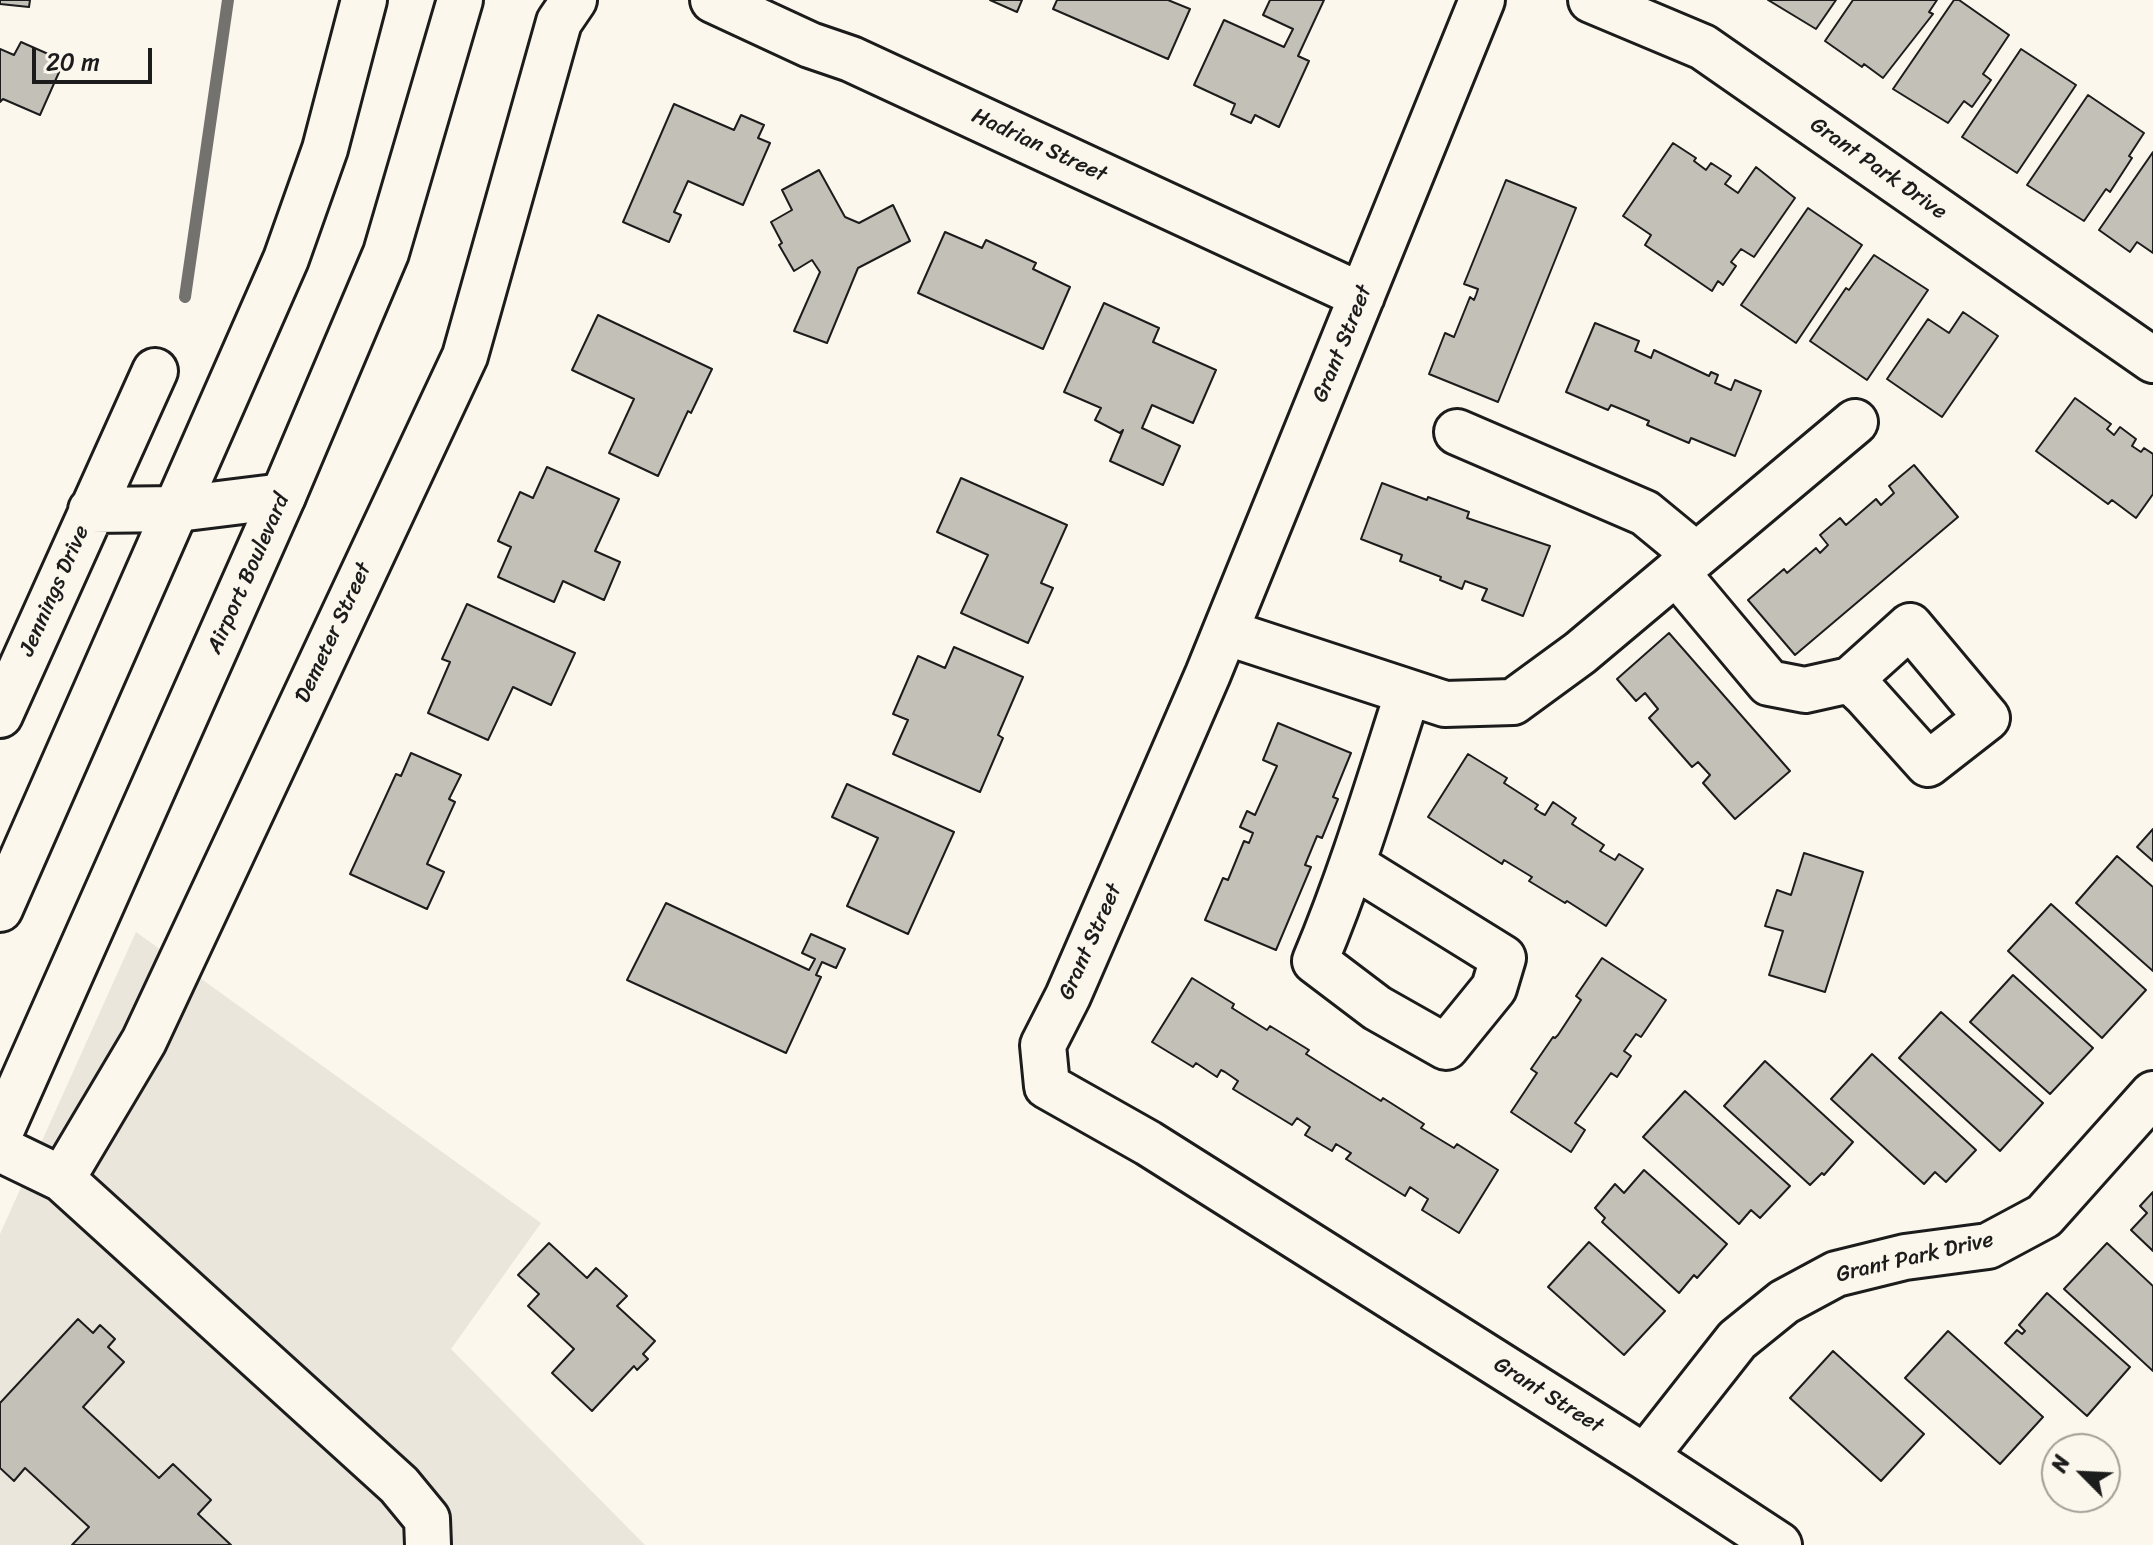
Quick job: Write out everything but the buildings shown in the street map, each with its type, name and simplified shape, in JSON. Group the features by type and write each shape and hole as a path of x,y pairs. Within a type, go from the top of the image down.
{"street":[{"path":"0,909 286,259 325,149 364,0"},
{"name":"Airport Boulevard","path":"0,1133 283,496 386,253 460,0"},
{"name":"Demeter Street","path":"62,1179 144,1041 465,356 559,22 574,0"},
{"name":"Hadrian Street","path":"713,0 810,45 851,59 1362,296"},
{"name":"Grant Street","path":"1482,0 1225,632 1068,996 1043,1045 1047,1086 1148,1143 1779,1545"},
{"name":"Grant Park Drive","path":"1591,0 1703,47 2153,360"},
{"name":"Jennings Drive","path":"0,715 155,371"},
{"path":"1225,632 1445,704 1513,702 1580,653 1855,422"},
{"path":"1457,432 1645,513 1686,563 1769,683 1805,690 1850,680"},
{"name":"Jennings Drive","path":"91,510 178,509 283,496"},
{"path":"1353,865 1408,692"},
{"name":"Grant Park Drive","path":"1645,1457 1737,1340 1784,1302 1836,1274 1905,1257 1988,1246 2044,1216 2153,1094"},
{"path":"0,1149 62,1179 399,1485 427,1519 428,1545"}],"shaded area":[{"path":"136,932 541,1223 451,1349 645,1545 0,1545 0,1234"}],"waterway":[{"path":"185,297 228,0"}]}
